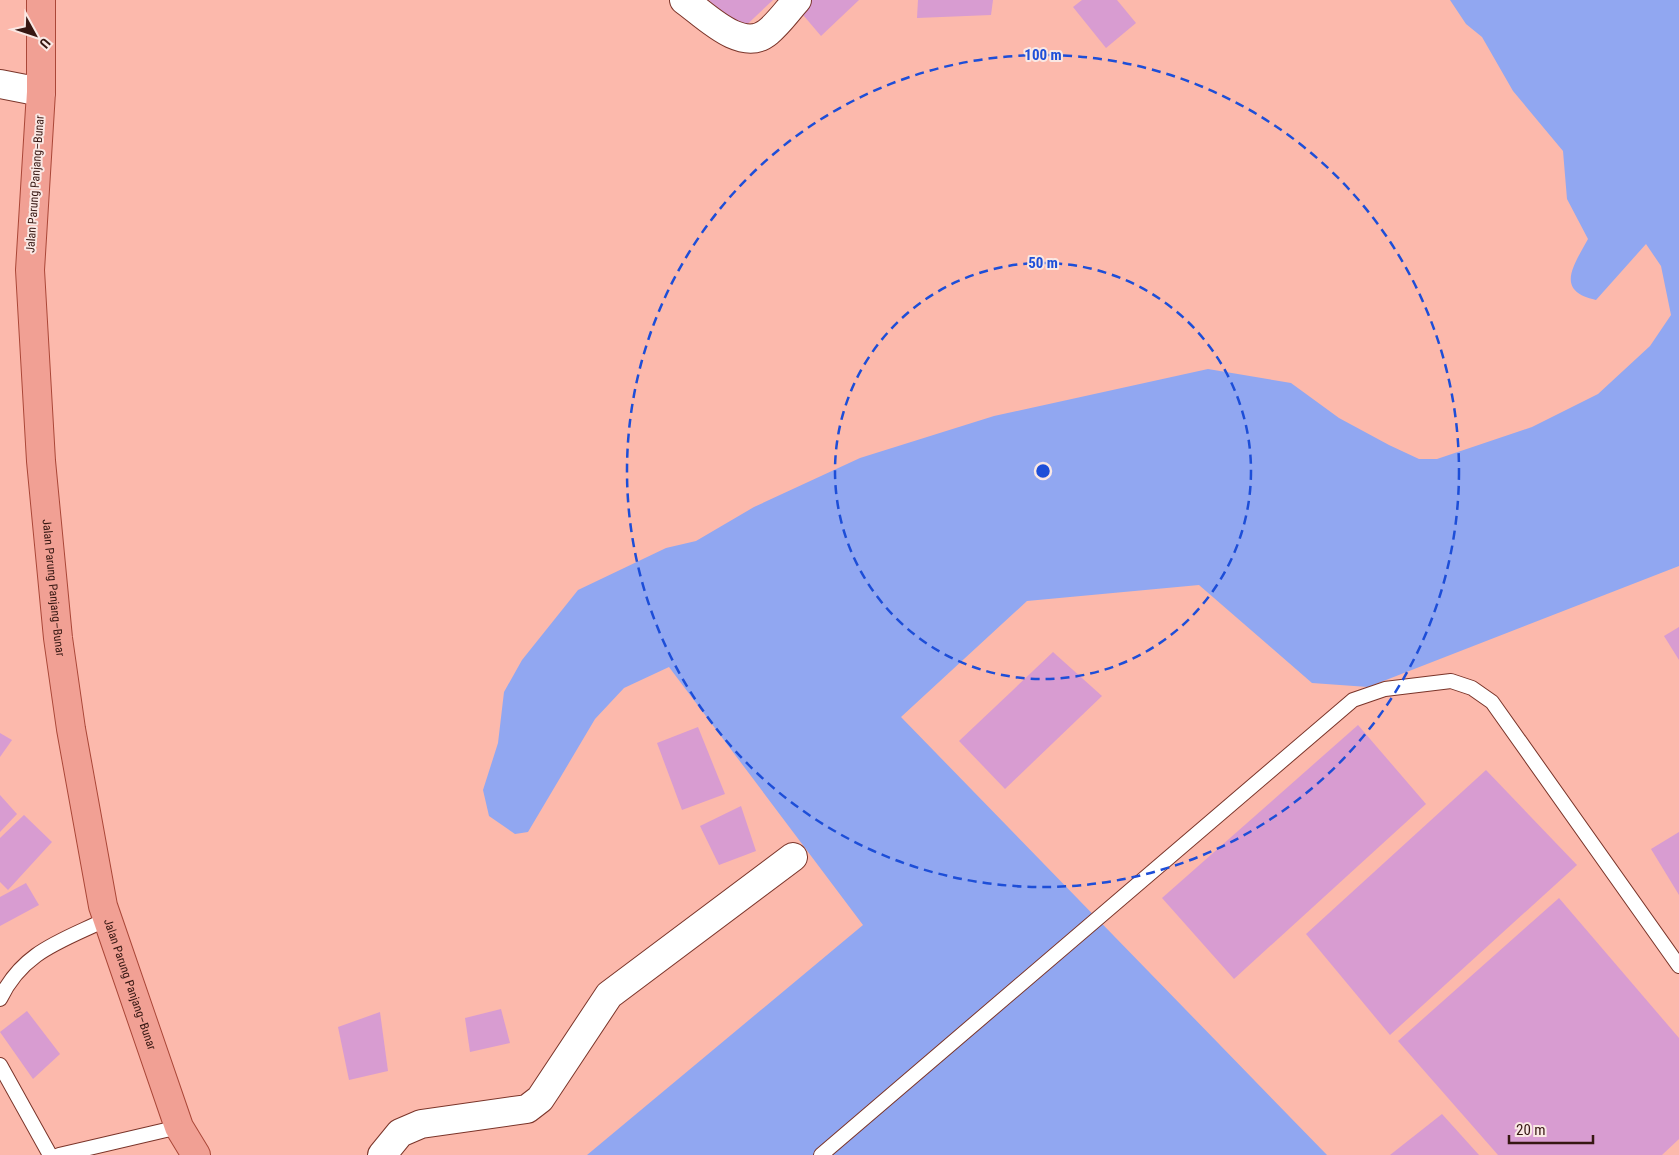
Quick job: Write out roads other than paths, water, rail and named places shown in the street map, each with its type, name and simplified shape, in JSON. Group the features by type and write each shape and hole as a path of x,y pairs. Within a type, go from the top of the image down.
{"main road":[{"name":"Jalan Parung Panjang–Bunar","path":"41,0 41,92 30,270 41,461 56,620 70,720 107,919 179,1127 196,1155"}],"street":[{"path":"684,0 734,36 752,40 767,33 797,0"},
{"path":"0,84 41,92"},
{"path":"382,1155 400,1133 421,1124 527,1109 540,1099 609,995 792,857"}],"lane":[{"path":"821,1155 1352,700 1385,689 1451,680 1472,688 1492,702 1679,966"},
{"path":"0,998 9,980 33,955 107,919"},
{"path":"0,1065 50,1155"},
{"path":"59,1155 179,1127"}]}
